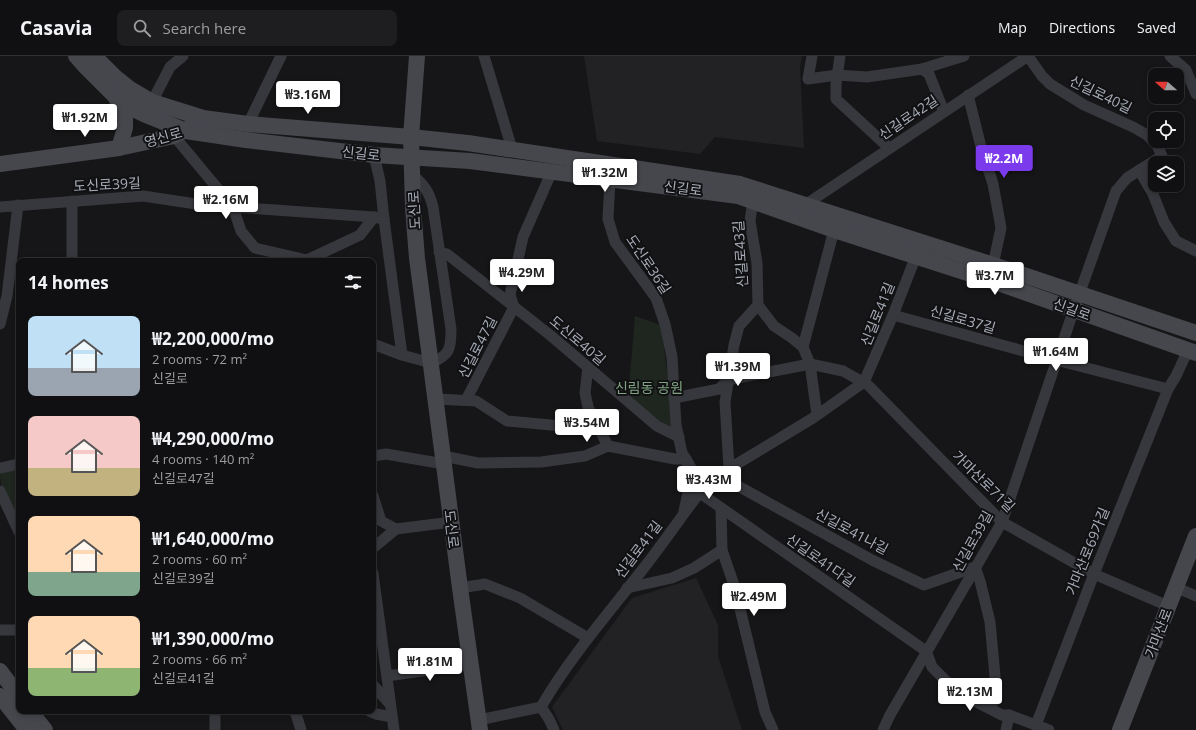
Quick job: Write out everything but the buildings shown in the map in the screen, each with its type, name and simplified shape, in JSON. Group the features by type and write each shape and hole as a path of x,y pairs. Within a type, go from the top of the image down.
{"main road":[{"name":"신길로","path":"76,56 114,95 130,108 180,134 374,155 470,161 723,193 753,200 834,230 1001,284 1196,332"},
{"name":"신길로","path":"94,56 115,77 152,102 203,118 248,124 411,137 512,149 725,182 756,189 993,265 1192,352"},
{"name":"도신로","path":"417,56 411,137 413,208 417,258 479,725"},
{"path":"114,95 125,118 125,128 119,148"},
{"name":"영신로","path":"0,164 119,148 180,134 203,118"},
{"name":"가마산로","path":"1120,730 1196,536"},
{"path":"0,671 16,692"},
{"path":"0,696 27,730"},
{"path":"34,714 45,730"}],"street":[{"path":"152,102 170,67 183,56"},
{"path":"248,124 281,56"},
{"path":"484,56 512,149"},
{"path":"812,56 808,80 837,74 868,77 922,69 964,56"},
{"path":"840,56 836,84 836,99 889,148"},
{"name":"신길로42길","path":"806,205 1028,56"},
{"name":"신길로40길","path":"1028,56 1042,76 1059,90 1084,105 1133,127 1147,135 1156,145 1162,156 1127,178 1116,191 1076,302"},
{"path":"1170,56 1189,69 1196,94"},
{"path":"922,69 929,74 944,112"},
{"path":"968,95 981,147 993,184 1001,228 993,265"},
{"path":"180,134 233,207 241,231 255,248 299,258"},
{"path":"374,155 380,181 379,218 402,355"},
{"path":"1139,170 1153,194 1164,222 1176,241 1196,251"},
{"name":"신길로47길","path":"466,400 514,307 510,295 523,237 552,171"},
{"path":"376,345 402,355 431,363 445,356 449,349 451,335 448,308 433,207 429,193 422,182 412,174"},
{"name":"도신로36길","path":"610,179 608,219 615,242 656,298 665,324 672,357 674,414 682,453 691,468 707,483"},
{"name":"도신로39길","path":"0,207 143,196 203,205 379,218"},
{"name":"신길로43길","path":"753,200 750,221 757,264 758,305 774,326 803,347 810,364 817,415"},
{"path":"72,201 72,258"},
{"path":"0,324 7,296 18,205"},
{"path":"312,258 360,235 379,218"},
{"path":"803,347 834,230"},
{"name":"도신로40길","path":"439,252 447,254 514,307 588,367 657,426 679,437"},
{"name":"신길로41길","path":"541,707 551,689 588,638 707,483 817,415 864,382 893,315 916,256"},
{"name":"신길로39길","path":"884,730 890,714 1002,522 1076,302"},
{"name":"신길로43길","path":"726,470 725,402 734,345 739,326 758,305"},
{"name":"신길로37길","path":"893,315 1168,389"},
{"path":"1168,389 1192,352"},
{"path":"674,398 719,389 728,380 810,364 843,371 864,382"},
{"path":"588,367 585,393 588,407 608,446"},
{"name":"가마산로71길","path":"864,382 1002,522 1094,574 1168,606"},
{"name":"가마산로69가길","path":"1036,725 1094,574 1168,389"},
{"path":"436,399 476,401 507,421 583,428 596,423"},
{"path":"376,456 386,454 478,463 541,462 585,456 608,446 675,459 686,459"},
{"name":"도신로36길","path":"684,514 691,479 686,459"},
{"path":"0,468 16,465"},
{"name":"신길로41나길","path":"726,470 738,486 872,560 924,585 975,567"},
{"path":"0,491 16,526"},
{"name":"신길로41다길","path":"700,493 926,651"},
{"path":"376,504 382,521 396,530"},
{"path":"721,508 722,550 735,588 765,712 773,730"},
{"path":"376,546 396,530 452,522"},
{"path":"627,588 672,578 694,568 722,550"},
{"path":"975,567 990,622 996,687 990,709"},
{"path":"460,588 485,584 520,598 588,638"},
{"path":"1175,587 1196,596"},
{"path":"376,594 394,730"},
{"path":"0,630 16,630"},
{"path":"926,651 932,667 965,696 1002,715 1009,715 1049,730"},
{"path":"387,676 471,664"},
{"path":"376,688 390,704"},
{"path":"479,725 541,707 554,730"},
{"path":"215,714 215,730"},
{"path":"296,714 301,730"},
{"path":"376,714 392,717"},
{"path":"1006,730 1009,715"}],"shaded area":[{"path":"584,56 802,56 800,67 804,148 715,137 700,154 597,141"},
{"path":"696,578 718,625 718,656 742,730 563,730 552,707 632,598"}],"green space":[{"name":"신림동 공원","path":"635,316 661,325 675,432 623,394 629,387"},
{"path":"16,470 16,520 4,494 0,480 0,473"}]}
